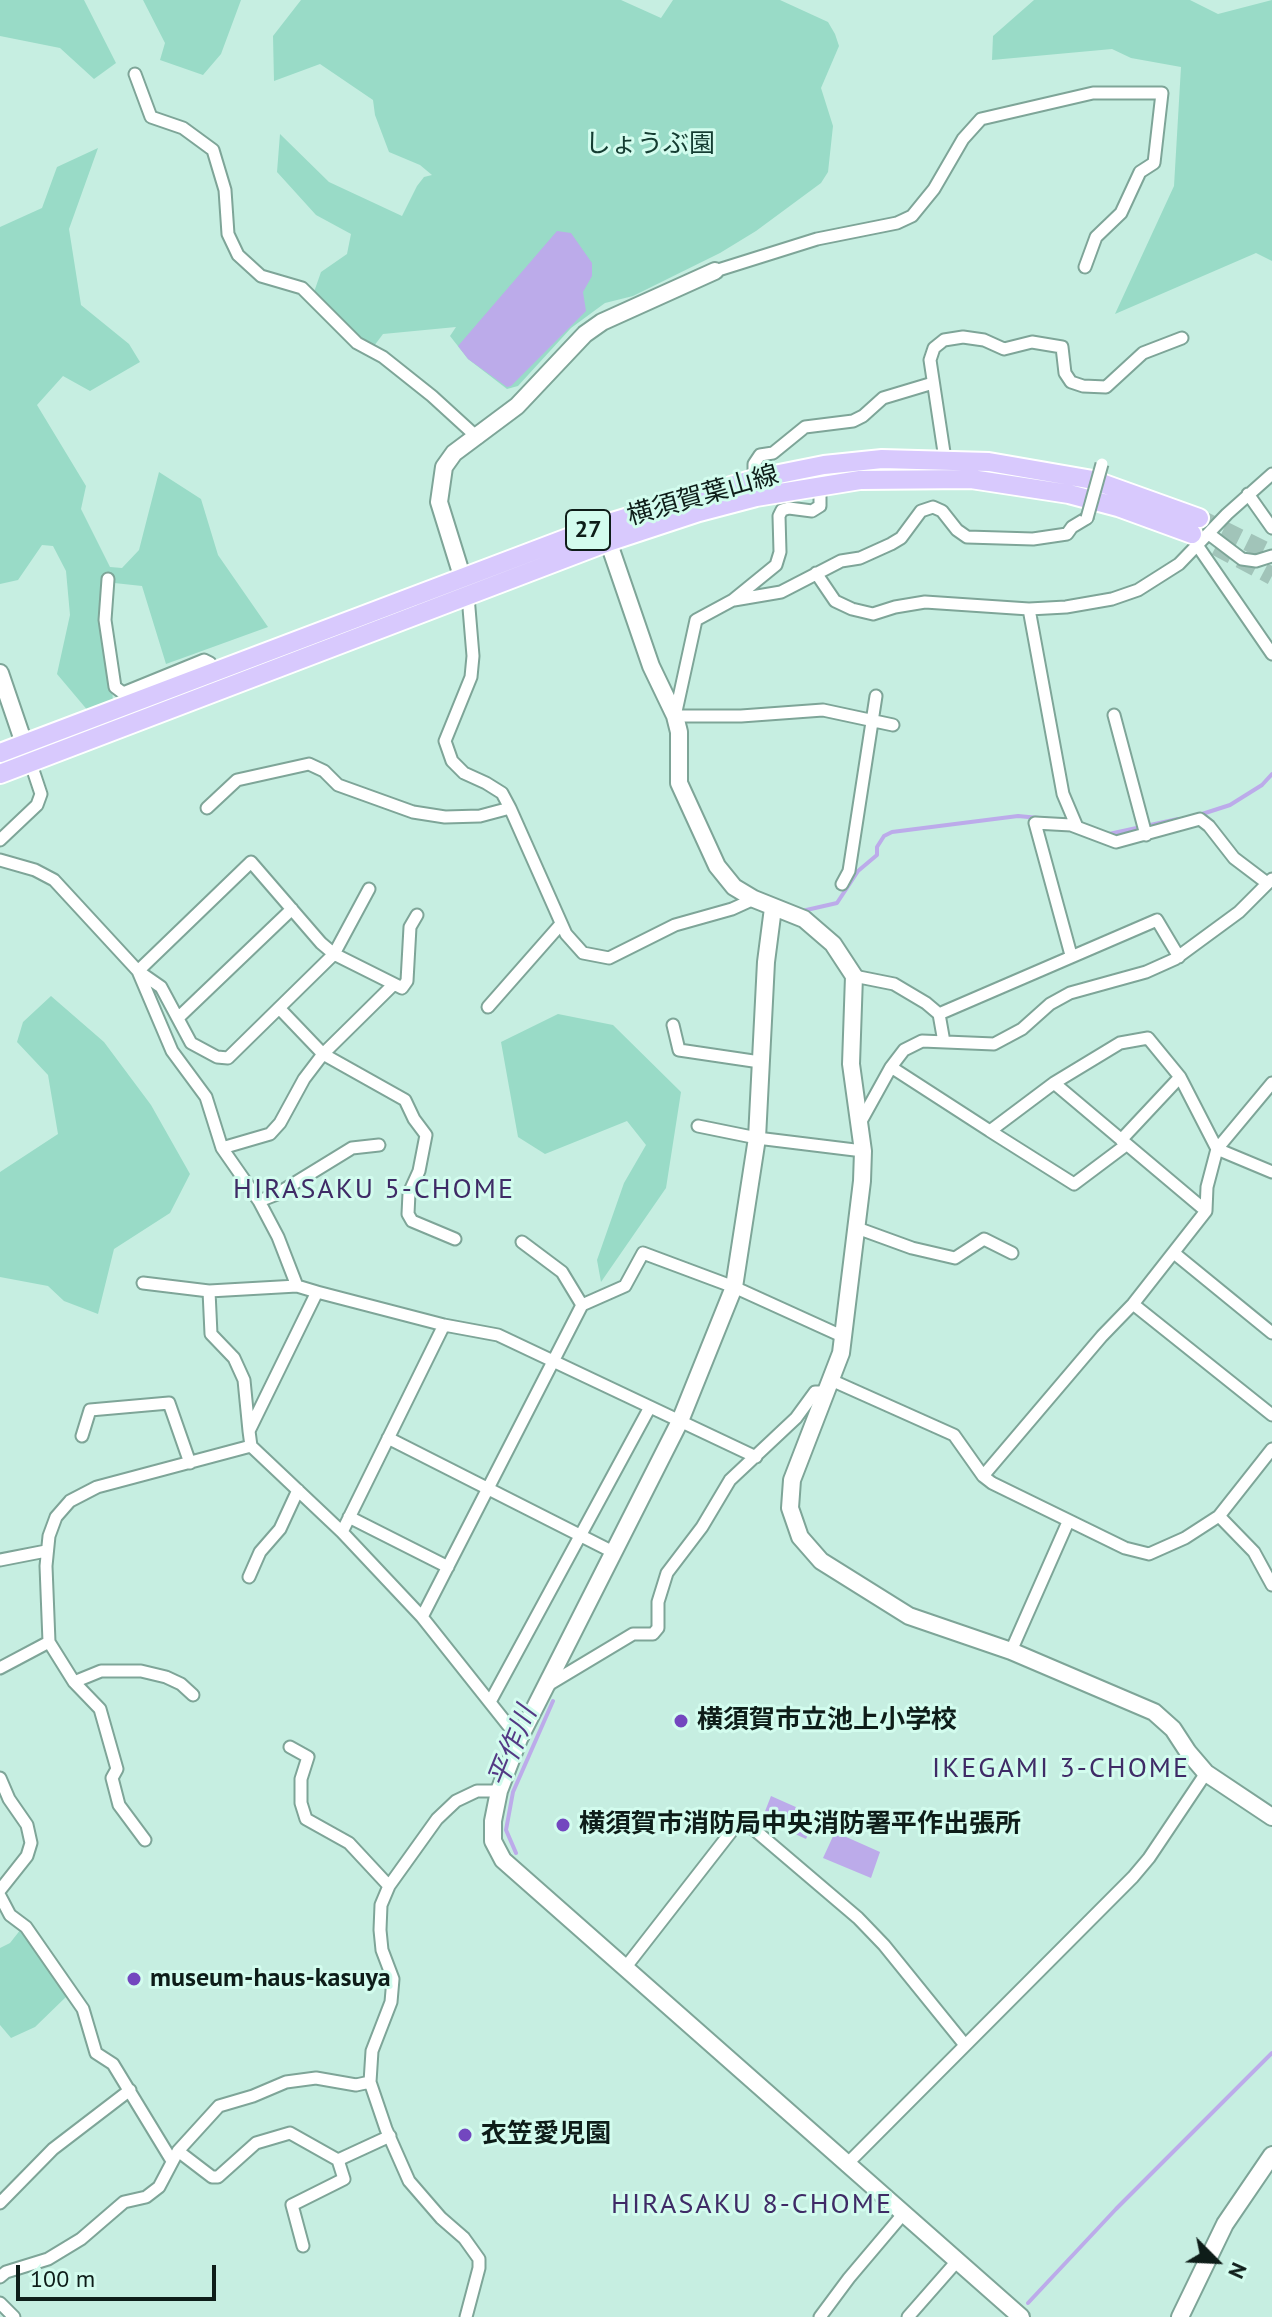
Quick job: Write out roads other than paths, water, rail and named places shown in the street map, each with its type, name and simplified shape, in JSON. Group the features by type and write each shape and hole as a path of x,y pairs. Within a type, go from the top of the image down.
{"main road":[{"name":"横須賀葉山線","path":"217,682 462,578 605,533 754,479 824,465 882,459 945,459 989,462 1093,480 1200,533"},
{"name":"横須賀葉山線","path":"0,753 26,752 217,682 468,596 605,533 756,497 860,480 971,479 1023,486 1118,507 1200,533"},
{"name":"横須賀葉山線","path":"0,774 26,752"}],"street":[{"path":"135,74 151,117 183,128 213,150 225,190 228,234 238,255 261,276 302,288 357,343 383,357 478,438"},
{"path":"754,899 732,909 675,925 609,958 583,953 574,945 561,924 502,793 464,773 452,761 445,741 471,677 473,656 468,596 439,502 444,467 454,453 517,406 585,334 602,322 715,271 817,239 897,223 912,216 934,189 963,139 981,119 1093,93 1162,93 1154,163 1140,172 1121,213 1096,237 1085,267"},
{"path":"945,459 930,360 934,348 944,340 963,337 984,340 1004,349 1032,342 1062,347 1065,373 1071,382 1106,387 1143,353 1182,338"},
{"path":"754,479 754,464 760,455 773,453 805,427 853,421 883,398 933,383"},
{"path":"733,600 781,592 841,561 860,558 891,544 901,538 921,511 933,507 942,511 967,537 1033,539 1067,534 1087,518 1105,451"},
{"path":"816,573 835,601 873,614 925,602 1029,609 1082,604 1131,593 1179,564 1200,533 1272,474"},
{"path":"675,716 696,620 733,600 776,565 780,552 779,516 782,510 812,511 820,506 820,486"},
{"path":"1248,494 1272,528"},
{"path":"605,533 651,666 675,716 679,732 679,783 717,866 734,887 773,908 804,919 833,944 854,976 851,1064 863,1151 857,1228 841,1353 792,1480 790,1508 800,1537 821,1561 909,1616 1011,1651 1154,1712 1173,1729 1206,1773 1272,1817"},
{"path":"1200,533 1242,559 1256,561 1272,556"},
{"path":"1200,533 1272,654"},
{"path":"108,579 105,620 115,687 123,693 204,660 210,663 217,682"},
{"path":"1029,609 1063,794 1077,827"},
{"path":"0,673 41,794 37,805 0,840"},
{"path":"842,884 849,871 876,696"},
{"path":"675,716 741,716 823,710 893,725"},
{"path":"1114,715 1146,835"},
{"path":"207,808 237,780 309,764 324,771 338,785 413,812 445,817 480,816 510,808"},
{"path":"860,1124 891,1067 904,1050 922,1041 994,1044 1022,1029 1050,1004 1070,993 1146,972 1179,957 1239,912 1269,881 1234,858 1200,819 1116,842 1077,827 1035,823 1071,955"},
{"path":"0,860 35,870 54,880 138,971 161,987 191,1043 217,1057 228,1058 334,954 369,889"},
{"path":"138,971 251,862 334,954 402,988 407,981 410,927 417,915"},
{"path":"773,908 766,962 757,1138 734,1287 680,1421 519,1739 499,1791 493,1841 503,1860 958,2260 1014,2315"},
{"path":"178,1018 292,909"},
{"path":"939,1014 1157,920 1179,957"},
{"path":"488,1007 561,924"},
{"path":"138,971 172,1051 206,1097 222,1148 259,1201 278,1237 297,1286"},
{"path":"854,976 894,984 910,992 939,1014 944,1042"},
{"path":"222,1148 270,1134 323,1054 394,984"},
{"path":"279,1008 323,1054 405,1100 426,1135 419,1171 409,1193 408,1214 412,1221 455,1239"},
{"path":"673,1025 679,1050 760,1062"},
{"path":"990,1131 1054,1083 1120,1043 1148,1038 1180,1077 1217,1149 1272,1172"},
{"path":"891,1067 1074,1184 1123,1143 1180,1077"},
{"path":"1054,1083 1206,1211"},
{"path":"983,1476 1133,1304 1206,1211 1207,1187 1217,1149 1272,1083"},
{"path":"698,1126 757,1138 863,1151"},
{"path":"259,1201 277,1194 352,1148 379,1145"},
{"path":"857,1228 912,1248 955,1258 984,1239 1012,1253"},
{"path":"522,1242 562,1272 582,1305"},
{"path":"422,1617 582,1305 625,1286 643,1253 734,1287 844,1337"},
{"path":"1174,1253 1272,1333"},
{"path":"143,1283 209,1291 297,1286 444,1325 498,1335 756,1457"},
{"path":"209,1291 211,1334 234,1358 244,1380 251,1446 342,1532 422,1617 519,1739"},
{"path":"249,1431 317,1292"},
{"path":"1133,1304 1272,1415"},
{"path":"342,1532 444,1325"},
{"path":"544,1687 633,1634 653,1634 658,1628 658,1602 667,1573 702,1527 730,1480 796,1418 815,1392 828,1386 954,1435 983,1476 992,1483 1125,1548 1149,1554 1185,1538 1219,1516 1272,1449"},
{"path":"82,1436 90,1410 169,1403 190,1463"},
{"path":"490,1702 650,1407"},
{"path":"388,1438 613,1552"},
{"path":"145,1840 119,1805 112,1778 117,1769 100,1709 74,1682 49,1642 46,1551 56,1517 70,1501 97,1487 251,1446"},
{"path":"249,1577 260,1552 280,1529 298,1490"},
{"path":"1219,1516 1254,1552 1272,1585"},
{"path":"349,1517 448,1567"},
{"path":"1011,1651 1068,1522"},
{"path":"0,1560 46,1551"},
{"path":"0,1668 49,1642"},
{"path":"74,1682 101,1671 141,1671 166,1677 181,1684 193,1695"},
{"path":"290,1747 308,1757 301,1779 301,1803 306,1819 349,1843 389,1886"},
{"path":"847,2164 1133,1877 1206,1773"},
{"path":"0,1778 9,1799 27,1825 31,1843 27,1856 0,1893 10,1915 26,1927 83,2009 96,2053 113,2064 175,2156 212,2177 218,2177 256,2143 290,2133 338,2160 344,2179 292,2205 303,2246"},
{"path":"466,2317 479,2259 464,2238 441,2218 409,2181 370,2082 372,2051 391,2002 393,1979 382,1950 381,1905 389,1886 437,1819 456,1801 477,1791 499,1791"},
{"path":"625,1968 734,1828 750,1826 858,1918 884,1945 965,2045"},
{"path":"0,2277 6,2272 48,2259 81,2239 124,2202 146,2197 159,2187 175,2156 219,2106 286,2082 316,2078 356,2085 370,2082"},
{"path":"0,2203 53,2149 130,2090"},
{"path":"338,2160 390,2136"},
{"path":"1180,2317 1225,2224 1272,2155"},
{"path":"820,2317 904,2213"},
{"path":"908,2317 958,2260"},
{"path":"0,2303 14,2317"}],"waterway":[{"path":"1199,815 1230,805 1262,785 1272,774"},
{"path":"802,911 837,903 858,871 877,855 877,847 884,836 892,832 1018,816 1071,821"},
{"path":"1109,834 1178,819"},
{"name":"平作川","path":"516,1853 506,1830 513,1792 553,1701"},
{"path":"1028,2303 1116,2209 1272,2053"}],"tunnel":[{"path":"1199,518 1272,554"},
{"path":"1192,534 1272,576"}],"place":[{"name":"横須賀市立池上小学校","path":"681,1721"},
{"name":"横須賀市消防局中央消防署平作出張所","path":"563,1825"},
{"name":"museum-haus-kasuya","path":"134,1979"},
{"name":"衣笠愛児園","path":"465,2135"}],"district":[{"name":"HIRASAKU 5-CHOME","path":"374,1190"},
{"name":"IKEGAMI 3-CHOME","path":"1061,1769"},
{"name":"HIRASAKU 8-CHOME","path":"752,2205"}],"park label":[{"name":"しょうぶ園","path":"650,145"}]}
